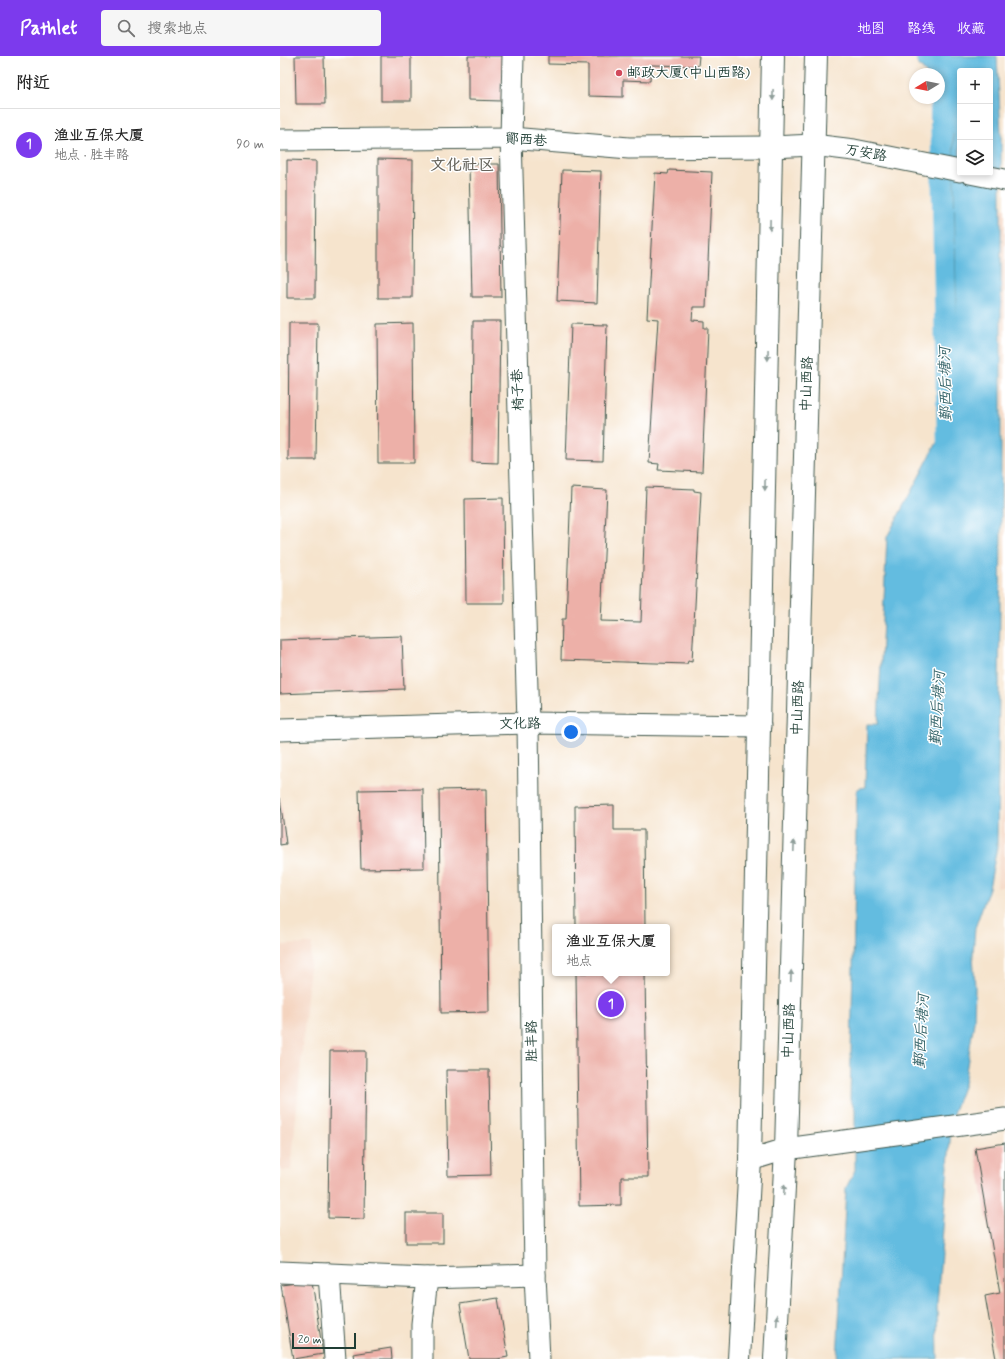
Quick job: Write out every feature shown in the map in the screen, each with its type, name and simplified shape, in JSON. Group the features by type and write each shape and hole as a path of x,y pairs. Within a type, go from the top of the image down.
{"main road":[{"path":"739,1359 750,1160 773,56"},
{"name":"中山西路","path":"775,1359 786,1149 816,56"}],"street":[{"name":"椅子巷","path":"513,56 511,138 528,723"},
{"name":"鄮西巷","path":"280,140 511,138 629,148 772,147"},
{"name":"万安路","path":"772,147 813,145 854,150 957,170"},
{"path":"985,176 1005,180"},
{"name":"文化路","path":"280,730 528,723 760,726"},
{"name":"胜丰路","path":"528,723 535,1275 539,1359"},
{"path":"750,1160 786,1149 1005,1119"},
{"path":"280,1272 427,1278 535,1275"},
{"path":"329,1274 335,1359"},
{"path":"422,1359 422,1324 427,1278"}],"shaded area":[{"path":"1001,208 1005,209 1005,690"},
{"path":"1005,740 1005,886 997,888 997,887"},
{"path":"312,944 291,1170 280,1171 280,945"}],"water":[{"path":"917,56 997,56 1001,133 1001,529 997,847 989,888 975,928 973,954 975,988 974,1022 964,1084 952,1116 937,1304 938,1359 837,1359 846,1188 855,1170 855,1109 850,1099 857,789 865,787 867,724 878,724 887,537 950,418 954,391 956,296 953,134 931,127 931,104 945,104 945,68 922,68 917,63"}],"building":[{"path":"295,56 324,56 325,104 296,104"},
{"path":"381,56 411,56 411,101 381,101"},
{"path":"468,56 503,56 502,101 468,100"},
{"name":"邮政大厦(中山西路)","path":"548,56 699,56 698,66 651,65 650,81 623,80 623,97 588,96 588,65 548,64"},
{"path":"378,159 413,160 412,298 378,298"},
{"path":"287,160 316,161 315,298 287,298"},
{"path":"469,164 499,164 501,297 472,297"},
{"path":"562,170 601,171 597,303 557,301"},
{"path":"669,170 712,172 706,307 693,307 692,320 704,321 704,328 708,328 702,472 658,470 659,464 649,463 658,319 647,318 655,173 668,174"},
{"path":"473,321 500,321 498,463 472,462"},
{"path":"289,323 318,323 316,460 288,460"},
{"path":"413,323 414,463 378,463 377,324"},
{"path":"571,324 607,325 603,461 566,460"},
{"path":"646,487 694,489 694,491 701,492 692,662 688,661 687,664 561,660 562,619 566,619 571,488 607,490 601,621 641,622"},
{"path":"503,498 504,603 466,603 465,499"},
{"path":"402,636 404,689 280,694 280,640"},
{"path":"423,789 424,868 361,869 359,790"},
{"path":"486,789 489,1012 441,1013 439,790"},
{"path":"280,798 286,844 280,845"},
{"path":"614,805 614,830 644,830 645,924 576,924 575,806"},
{"path":"576,976 645,976 648,1177 621,1177 621,1205 579,1206"},
{"path":"330,1051 366,1051 364,1219 328,1218"},
{"path":"446,1070 489,1070 491,1175 448,1176"},
{"path":"1005,1143 1005,1359 996,1359 985,1296 1000,1293 975,1148"},
{"path":"406,1213 443,1213 443,1243 406,1243"},
{"path":"312,1281 323,1354 293,1359 281,1285"},
{"path":"498,1298 508,1357 497,1359 469,1359 460,1304"},
{"path":"391,1348 392,1359 354,1359 353,1354"}],"waterway":[{"name":"鄞西后塘河","path":"940,56 948,453"}],"place":[{"name":"邮政大厦(中山西路)","path":"619,73"},
{"name":"渔业互保大厦","path":"611,1004"}],"district":[{"name":"文化社区","path":"462,165"}]}
